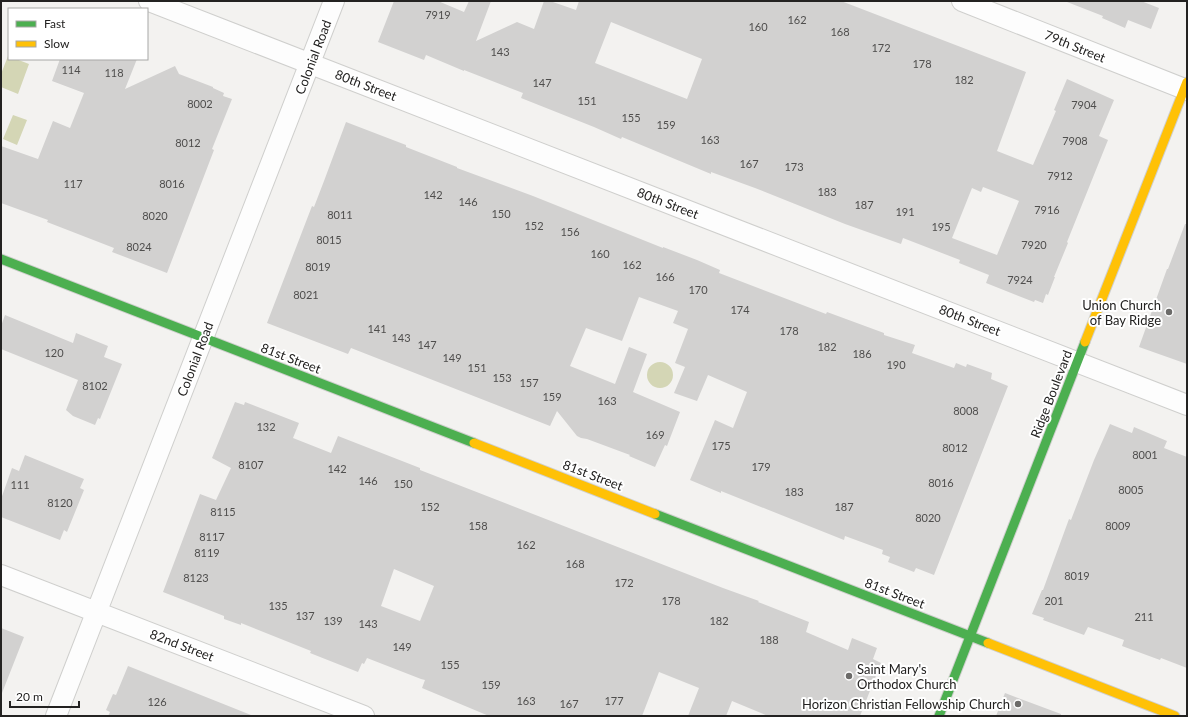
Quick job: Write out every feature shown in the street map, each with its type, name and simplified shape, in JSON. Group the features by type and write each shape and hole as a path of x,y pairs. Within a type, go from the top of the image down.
{"street":[{"name":"80th Street","path":"149,1 1187,405"},
{"name":"Colonial Road","path":"56,716 334,1"},
{"name":"79th Street","path":"962,1 1186,87"},
{"name":"Ridge Boulevard","path":"939,716 1186,87"},
{"name":"81st Street","path":"1,259 1175,716"},
{"name":"82nd Street","path":"1,575 364,716"}],"shaded area":[{"path":"8,56 8,60 19,60 29,64 18,94 1,87 1,74"},
{"path":"13,115 27,120 17,145 3,139"},
{"path":"660,362 669,366 673,375 669,384 660,388 651,384 647,375 651,366"}],"building":[{"path":"394,1 438,1 464,12 469,1 491,1 476,41 517,22 534,29 544,1 550,1 576,10 579,1 841,1 1026,72 997,151 1033,165 1056,111 1054,110 1067,79 1114,100 1099,136 1108,140 1067,242 1068,243 1048,295 1046,294 1043,303 1035,300 1034,302 986,283 989,275 959,263 960,260 903,238 901,244 845,224 755,188 711,172 711,174 622,137 621,139 521,98 523,93 426,55 424,60 378,42","holes":["611,22 702,59 687,99 595,63","983,187 1019,201 997,255 952,238 972,188 981,192"]},
{"path":"1067,1 1141,1 1159,8 1151,29 1128,20 1125,28 1102,18 1103,16"},
{"path":"60,60 137,60 125,89 175,66 179,74 213,87 224,93 223,96 232,99 212,149 214,150 167,273 112,252 114,248 47,222 48,220 1,203 1,146 38,159 53,121 70,128 84,93 52,81"},
{"path":"346,122 406,145 406,147 457,168 697,260 720,270 719,273 826,314 827,312 884,333 884,335 915,345 912,353 954,368 956,363 966,367 967,364 992,373 991,379 1008,386 934,575 916,568 914,572 888,562 890,557 882,554 883,550 845,536 844,540 690,480 715,420 733,428 747,392 708,375 697,401 674,393 685,367 675,363 688,329 673,323 678,311 639,297 622,341 586,328 570,366 615,384 629,347 647,354 633,392 680,412 667,446 665,445 655,467 629,456 630,455 577,436 557,411 550,426 351,348 348,354 267,323 312,206 314,207"},
{"name":"Union Church of Bay Ridge","path":"1185,224 1187,224 1187,364 1139,347"},
{"path":"5,315 73,343 76,333 108,346 104,357 122,364 100,419 98,418 95,425 73,416 66,410 78,380 1,349 1,326"},
{"path":"235,402 244,405 245,402 299,423 293,438 331,453 338,436 420,468 420,470 759,601 758,602 809,622 806,632 848,650 852,638 877,648 873,659 881,663 860,716 768,716 732,701 726,716 688,716 699,688 659,672 642,716 489,716 422,688 425,680 367,658 364,664 362,663 358,672 310,653 311,651 241,623 241,625 224,619 224,616 163,592 200,494 216,500 231,468 212,458","holes":["394,569 434,586 420,621 381,606"]},
{"path":"1110,424 1132,433 1134,427 1167,441 1164,448 1187,457 1187,668 1122,646 1124,640 1088,627 1084,635 1043,620 1044,618 1032,614 1043,590 1069,519 1071,520 1094,460"},
{"path":"25,455 84,479 80,488 84,490 67,532 64,530 60,540 1,517 1,499 12,468 19,471"},
{"path":"1,628 24,637 2,693 1,692"},
{"path":"128,666 251,716 108,716 110,712 106,710 113,694 116,695"},
{"name":"Horizon Christian Fellowship Church","path":"1005,693 1061,714 1061,716 996,716"}],"traffic: fast":[{"path":"1,259 474,443"},
{"path":"939,716 1085,342"},
{"path":"655,514 988,643"}],"traffic: slow":[{"path":"1085,342 1187,82"},
{"path":"474,443 655,514"},
{"path":"988,643 1175,716"}],"place":[{"name":"Union Church of Bay Ridge","path":"1169,312"},
{"name":"Saint Mary's Orthodox Church","path":"849,676"},
{"name":"Horizon Christian Fellowship Church","path":"1018,704"}]}
